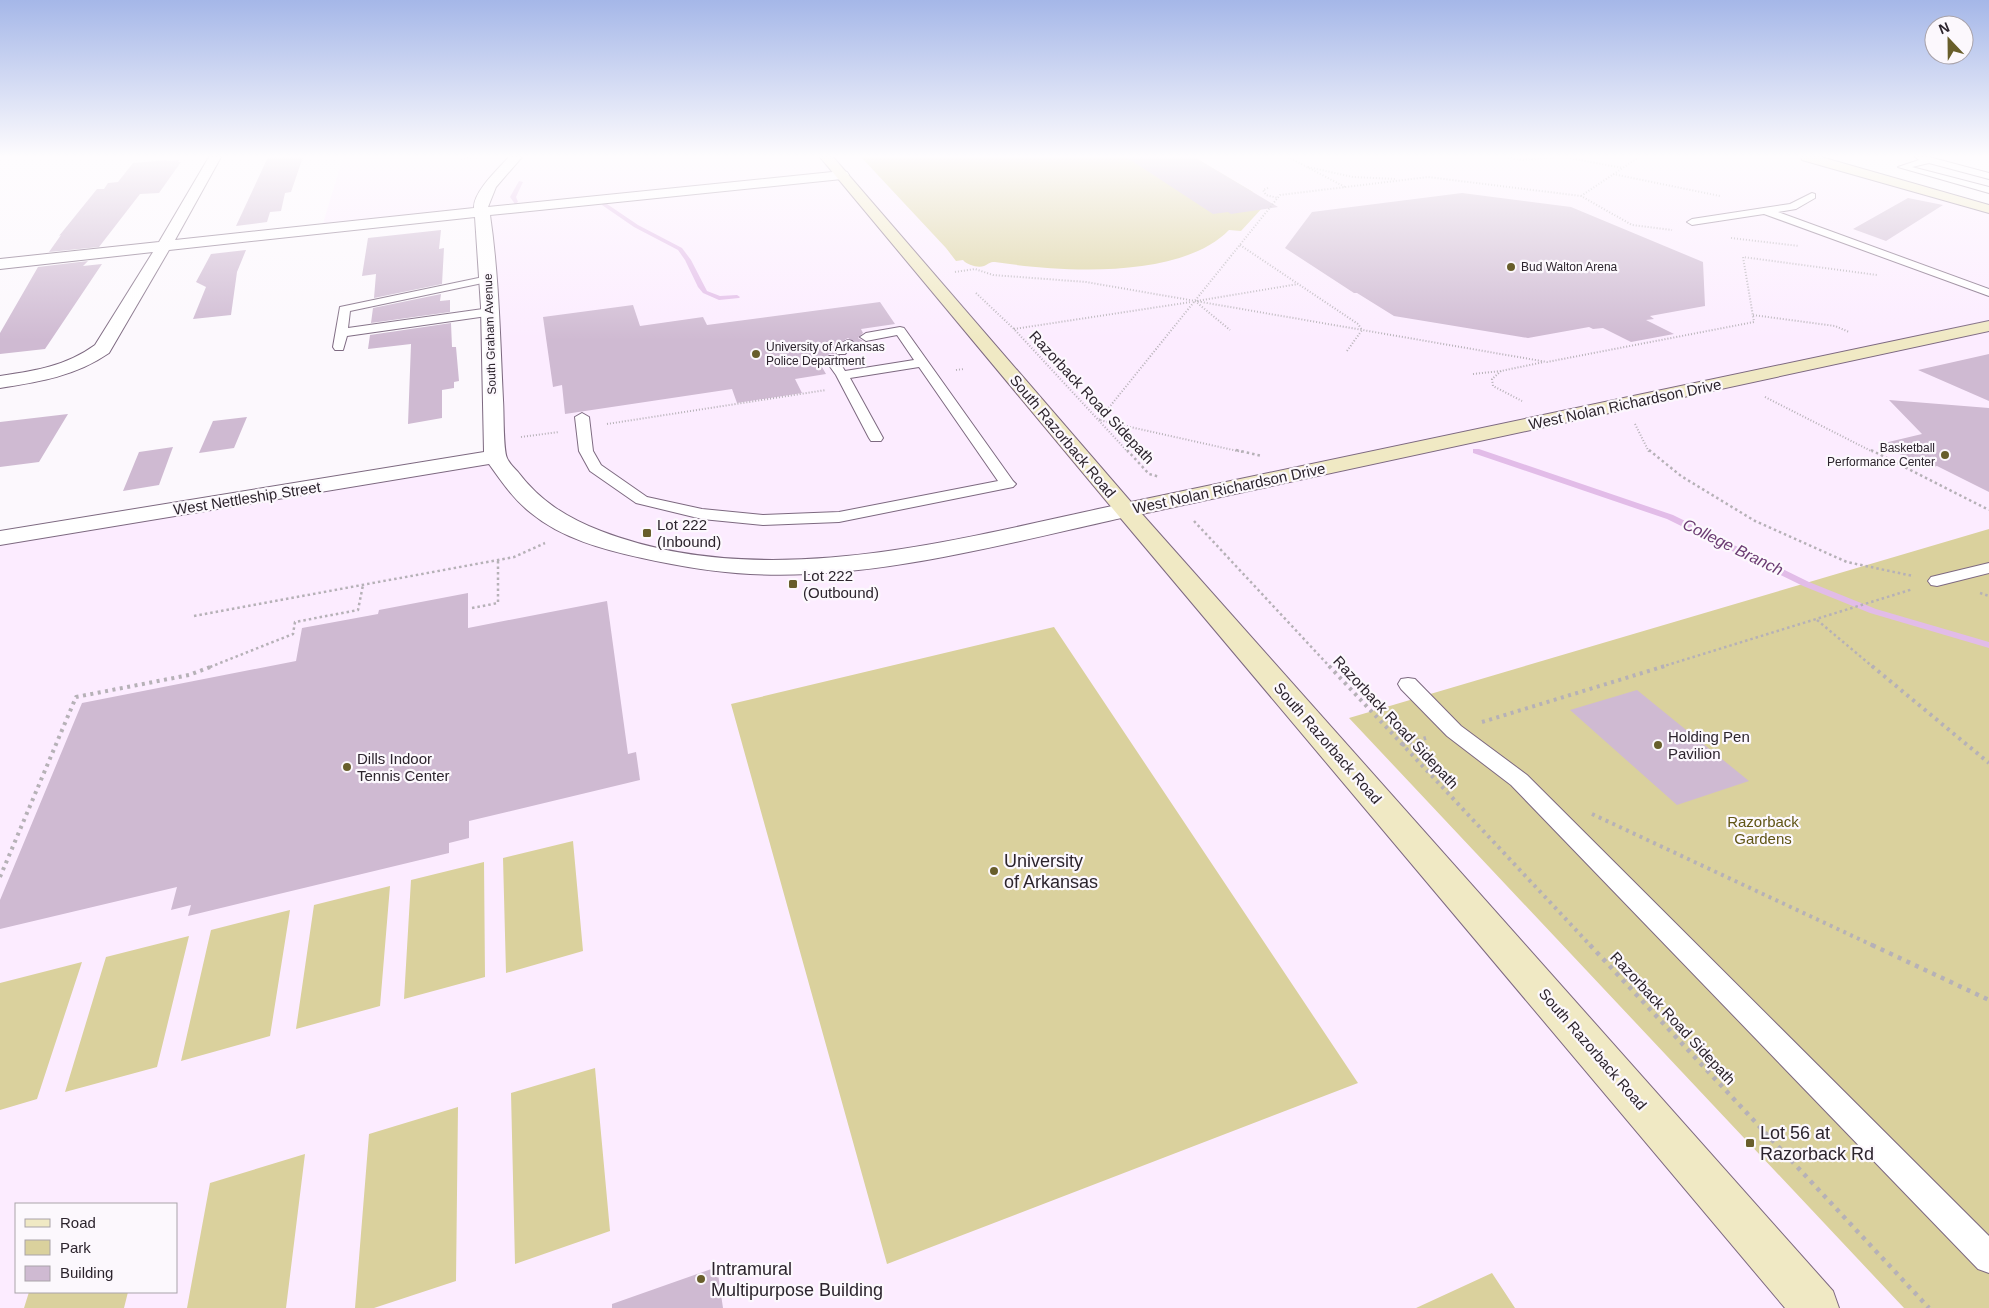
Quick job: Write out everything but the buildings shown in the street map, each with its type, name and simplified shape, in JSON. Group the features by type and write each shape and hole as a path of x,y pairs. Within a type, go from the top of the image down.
{"main road":[{"name":"South Razorback Road","path":"878,218 1126,510 1816,1308"},
{"name":"West Nolan Richardson Drive","path":"1126,510 1989,326"}],"street":[{"path":"0,382 29,378 74,366 91,358 102,349 180,218"},
{"path":"0,264 419,218"},
{"name":"South Graham Avenue","path":"484,218 490,312 495,457"},
{"name":"West Nolan Richardson Drive","path":"495,457 515,487 547,514 591,538 657,557 722,566 800,567 889,559 1126,510"},
{"name":"West Nettleship Street","path":"0,538 495,457"}],"lane":[{"path":"1692,222 1718,218"},
{"path":"1784,218 1989,293"},
{"path":"339,347 344,308 488,279"},
{"path":"341,333 490,312"},
{"path":"583,422 586,451 595,468 642,500 702,514 763,520 839,517 1008,484 900,331 866,336"},
{"path":"841,351 832,361 876,438"},
{"path":"845,381 926,368"},
{"path":"1937,581 1989,568"},
{"path":"1408,684 1454,731 1519,780 1989,1258"}],"path":[{"path":"1262,218 1099,420 1263,456"},
{"path":"1620,218 1632,225 1681,232"},
{"path":"1729,238 1806,247"},
{"path":"1240,245 1358,324 1362,330"},
{"path":"1473,374 1500,371 1754,322 1743,257 1883,276"},
{"path":"961,278 954,272 975,269 993,275 1086,282 1546,362"},
{"path":"1014,330 1298,284"},
{"name":"Razorback Road Sidepath","path":"974,291 1014,330 1149,474 1161,478 1196,514 1194,521 1928,1308"},
{"path":"1195,301 1230,330"},
{"path":"1753,315 1835,326 1850,332"},
{"path":"1348,351 1362,330"},
{"path":"926,368 964,369"},
{"path":"1500,371 1492,379 1493,386 1527,404"},
{"path":"515,438 583,422 845,381"},
{"path":"1733,381 1989,510"},
{"path":"1625,404 1650,453 1681,476 1755,521 1847,562 1937,581 1989,596"},
{"path":"194,616 498,560 514,556 550,540"},
{"path":"472,608 498,603 498,560"},
{"path":"1402,745 1454,731 1937,581"},
{"path":"0,877 76,696 189,675 293,634 295,622 358,610 364,585"},
{"path":"1816,619 1989,763"},
{"path":"1582,810 1989,1000"}],"shaded area":[{"name":"University of Arkansas","path":"325,218 429,218 321,230"},
{"name":"University of Arkansas","path":"483,218 1989,218 1989,1308 0,1308 0,538 495,457"}],"green space":[{"path":"918,218 1253,218 1241,231 1229,230 1208,246 1181,258 1151,265 1085,269 1022,266 995,262 982,267 963,260 956,261"},
{"name":"Razorback Gardens","path":"1989,529 1989,1308 1904,1308 1349,718"},
{"path":"1054,627 1358,1083 887,1264 731,704"},
{"path":"573,841 583,951 506,973 503,858"},
{"path":"484,862 485,977 404,999 411,880"},
{"path":"390,886 380,1006 296,1029 314,905"},
{"path":"290,910 270,1036 181,1061 211,930"},
{"path":"189,936 157,1067 65,1092 106,957"},
{"path":"82,962 37,1099 0,1110 0,983"},
{"path":"595,1068 610,1231 515,1264 511,1093"},
{"path":"458,1107 456,1281 374,1308 355,1308 369,1134"},
{"path":"305,1154 286,1308 187,1308 210,1183"},
{"path":"1492,1273 1515,1308 1416,1308"},
{"path":"29,1293 128,1293 124,1308 24,1308"}],"waterway":[{"name":"College Branch","path":"624,218 680,249 705,292 719,298 737,297"},
{"name":"College Branch","path":"1476,451 1670,517 1806,584 1873,611 1989,645"}],"place":[{"name":"Bud Walton Arena","path":"1511,267"},
{"name":"University of Arkansas Police Department","path":"756,354"},
{"name":"Basketball Performance Center","path":"1945,455"},
{"name":"Lot 222 (Inbound)","path":"647,533"},
{"name":"Lot 222 (Outbound)","path":"793,584"},
{"name":"Holding Pen Pavilion","path":"1658,745"},
{"name":"Dills Indoor Tennis Center","path":"347,767"},
{"name":"University of Arkansas","path":"994,871"},
{"name":"Lot 56 at Razorback Rd","path":"1750,1143"},
{"name":"Intramural Multipurpose Building","path":"701,1279"}]}
